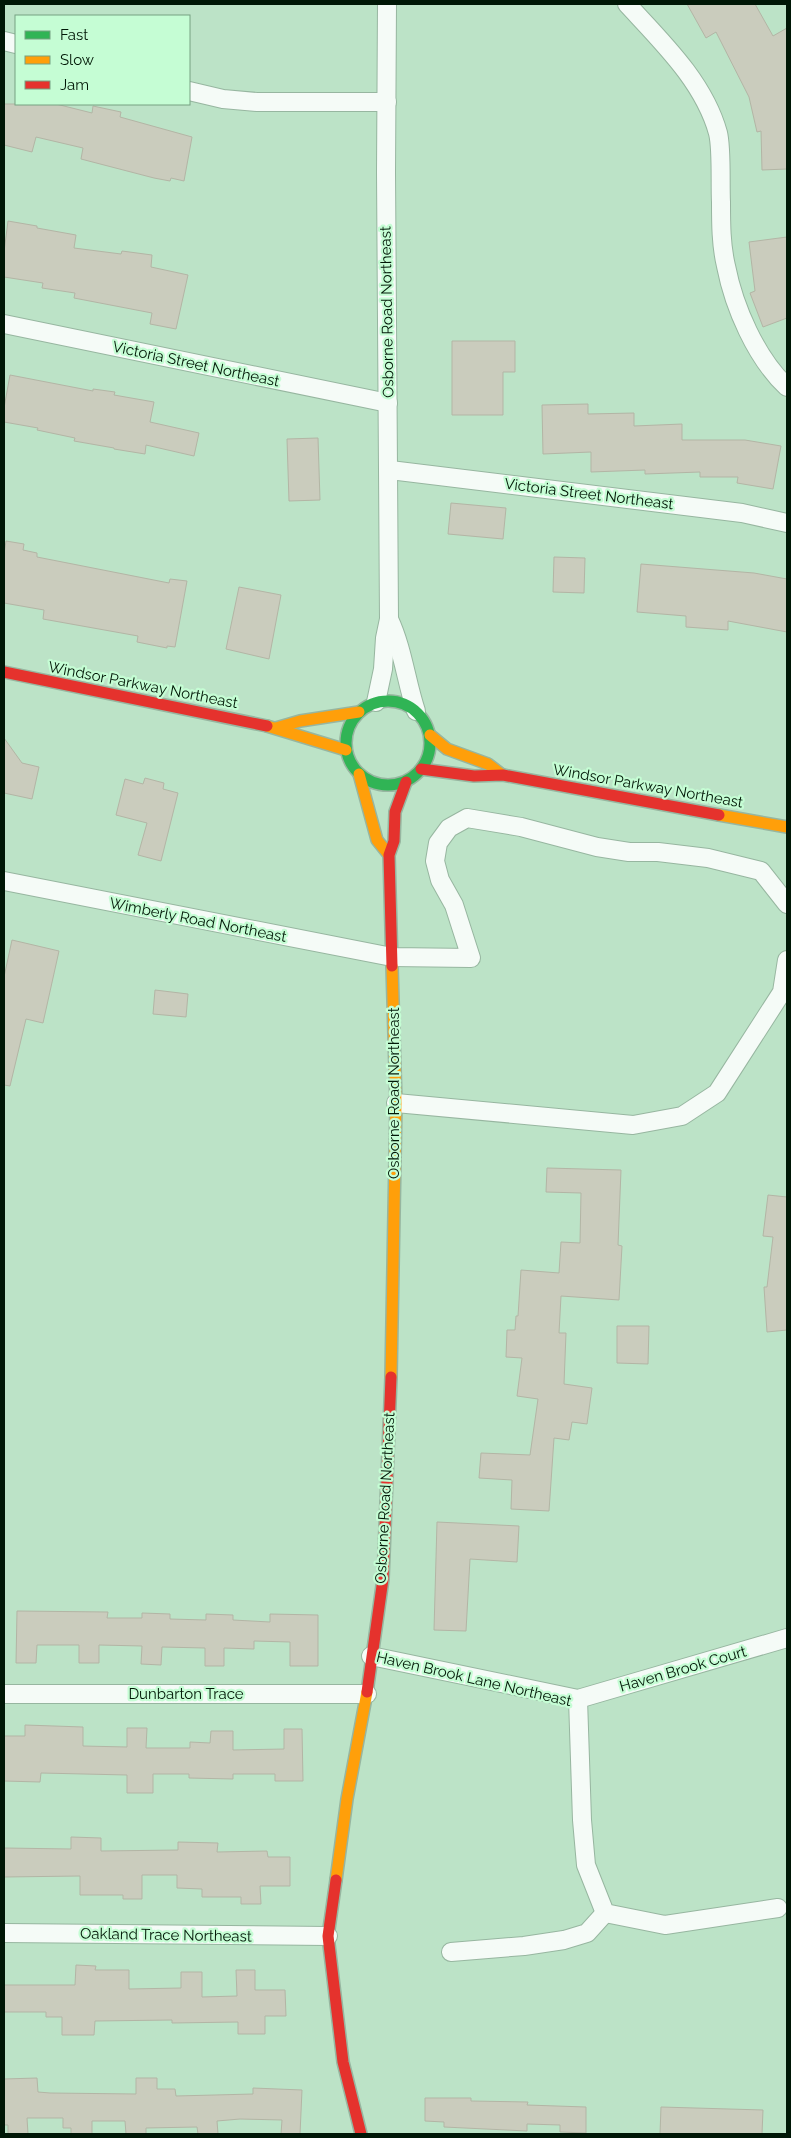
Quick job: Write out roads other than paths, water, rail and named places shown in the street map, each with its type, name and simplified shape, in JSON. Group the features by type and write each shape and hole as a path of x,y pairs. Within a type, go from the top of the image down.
{"street":[{"name":"Osborne Road Northeast","path":"376,702 383,669 385,638 389,619 390,470 386,172 388,4"},
{"path":"627,4 661,40 692,79 709,110 719,135 725,265 737,306 756,346 787,386"},
{"path":"190,91 223,99 257,102 388,102"},
{"name":"Victoria Street Northeast","path":"4,324 388,403"},
{"name":"Victoria Street Northeast","path":"390,470 742,513 787,523"},
{"name":"Osborne Road Northeast","path":"389,619 398,638 416,711"},
{"name":"Windsor Parkway Northeast","path":"4,672 276,728 298,738 322,742 346,750"},
{"path":"390,700 404,704 416,711 425,722 430,735 430,749 426,762 421,769 406,782 392,785 378,784 365,779 359,774 348,758 346,750 347,730 353,718 376,702 390,700"},
{"name":"Windsor Parkway Northeast","path":"276,728 315,718 359,712"},
{"name":"Windsor Parkway Northeast","path":"430,735 447,749 488,764 503,775"},
{"name":"Windsor Parkway Northeast","path":"421,769 474,776 503,775 787,827"},
{"path":"359,774 376,840 389,855"},
{"name":"Osborne Road Northeast","path":"361,2134 343,2062 328,1936 347,1799 367,1694 383,1578 392,1338 396,1103 389,855 394,841 394,812 406,782"},
{"name":"Wimberly Road Northeast","path":"4,881 392,957 471,958 454,905 440,880 435,861 438,843 449,828 467,818 521,827 597,847 629,852 658,852 708,858 761,871 787,904"},
{"path":"396,1103 633,1125 682,1116 717,1093 782,992 787,960"},
{"name":"Haven Brook Court","path":"578,1699 787,1638"},
{"name":"Haven Brook Lane Northeast","path":"371,1656 578,1699 582,1820 586,1865 605,1913"},
{"name":"Dunbarton Trace","path":"4,1694 367,1694"},
{"path":"451,1952 524,1946 564,1940 587,1933 605,1913 665,1925 778,1908"},
{"name":"Oakland Trace Northeast","path":"4,1933 328,1936"}]}
